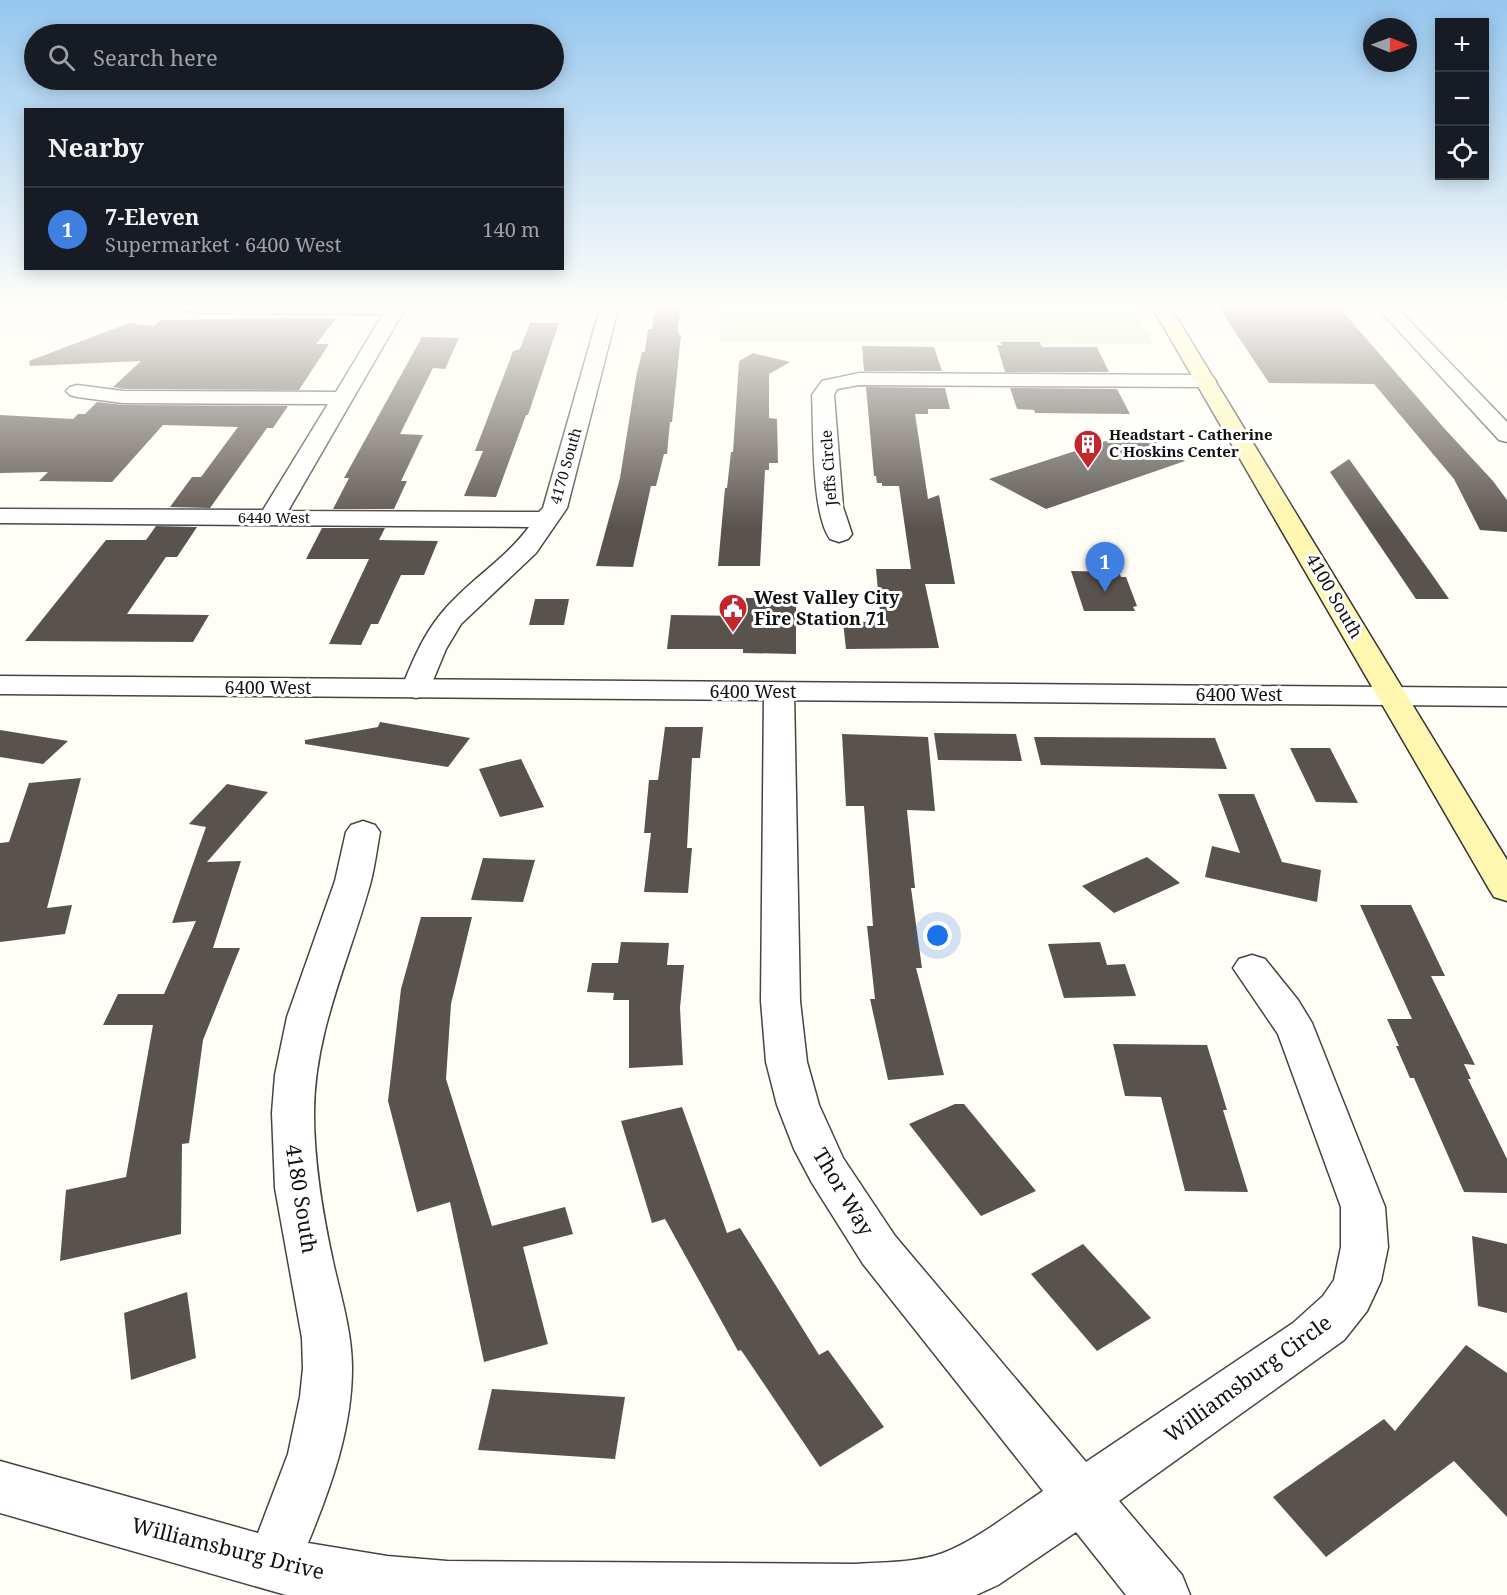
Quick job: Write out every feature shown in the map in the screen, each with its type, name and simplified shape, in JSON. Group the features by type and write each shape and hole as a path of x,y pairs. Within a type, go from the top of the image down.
{"main road":[{"name":"4100 South","path":"1206,381 1507,889"}],"street":[{"path":"271,518 353,379"},
{"name":"4170 South","path":"417,689 432,649 450,620 520,554 548,520 559,497 590,379"},
{"name":"Jeffs Circle","path":"839,534 831,507 823,395 826,387 835,382 856,379"},
{"name":"Jeffs Circle","path":"935,379 1206,381"},
{"path":"1454,379 1507,435"},
{"path":"77,391 123,397 342,398"},
{"name":"6440 West","path":"0,516 548,520"},
{"name":"6400 West","path":"0,685 1507,697"},
{"name":"Thor Way","path":"779,692 780,1017 791,1083 805,1124 822,1164 848,1208 879,1250 1162,1595"},
{"name":"4180 South","path":"273,1565 299,1498 322,1427 328,1382 326,1338 294,1171 291,1132 296,1069 310,1006 353,879 363,832"},
{"name":"Williamsburg Circle","path":"1082,1496 1330,1323 1357,1286 1364,1265 1366,1236 1363,1207 1349,1167 1298,1034 1284,1010 1252,968"},
{"name":"Williamsburg Drive","path":"0,1487 273,1565 354,1580 447,1589 855,1592 910,1588 947,1580 978,1565 1082,1496"}],"building":[{"path":"121,379 306,379 299,390 123,389 113,387"},
{"path":"399,379 427,379 400,434 423,435 401,481 407,481 394,509 333,509 349,478 344,478"},
{"path":"502,379 540,379 496,497 464,496 483,451 475,451"},
{"path":"636,379 676,379 667,454 664,454 656,486 651,486 633,567 596,566 620,478"},
{"path":"738,379 769,379 769,418 777,419 778,463 769,463 769,470 765,470 760,566 718,566 725,488 727,488 731,452 733,452"},
{"path":"1267,379 1402,379 1493,481 1507,500 1507,532 1480,530 1454,479 1374,384 1269,383"},
{"path":"866,387 945,388 950,409 928,409 928,414 915,414 928,499 939,495 955,584 925,584 939,648 846,649 843,622 881,622 876,569 911,569 899,486 882,486 882,483 877,483 876,476 874,476"},
{"path":"1010,388 1117,389 1130,414 1035,413 1034,410 1017,409"},
{"path":"97,402 123,405 288,406 273,428 267,428 210,508 170,507 192,477 201,477 238,427 163,425 112,482 39,481 48,472 0,473 0,415 73,419 78,414 85,414"},
{"name":"Headstart - Catherine C Hoskins Center","path":"1149,427 1160,450 1185,461 1046,509 989,479"},
{"path":"1349,459 1449,599 1416,599 1330,472"},
{"path":"156,526 197,527 177,557 166,557 127,614 209,615 193,642 25,641 106,540 146,540"},
{"path":"322,528 385,528 379,540 438,541 424,575 401,575 378,624 371,624 361,645 329,644 369,559 306,559"},
{"path":"1071,571 1119,572 1121,577 1126,577 1137,606 1133,607 1135,611 1084,611"},
{"name":"West Valley City Fire Station 71","path":"746,598 796,598 796,654 743,653 743,649 667,649 671,615 746,616"},
{"path":"535,599 569,599 564,625 529,625"},
{"path":"380,722 470,738 448,767 305,744 305,740 378,727"},
{"path":"665,727 703,727 700,758 692,758 687,848 692,848 688,893 644,892 651,833 644,833 649,780 658,780"},
{"path":"0,730 68,741 43,764 0,757"},
{"path":"934,733 1016,734 1022,761 938,760"},
{"path":"842,734 928,737 935,811 907,810 915,888 911,888 922,968 916,968 944,1075 888,1080 870,999 875,999 867,926 873,926 864,806 846,806"},
{"path":"1034,737 1215,738 1227,769 1041,765"},
{"path":"1290,748 1330,748 1358,803 1316,802"},
{"path":"521,759 544,807 500,817 479,769"},
{"path":"81,778 47,908 72,905 65,934 0,942 0,843 9,842 29,783"},
{"path":"227,784 268,792 207,862 241,861 213,948 240,948 203,1040 189,1143 182,1144 181,1234 60,1261 66,1190 126,1177 153,1025 103,1025 118,994 164,994 196,921 172,923 206,827 189,824"},
{"path":"1218,794 1254,794 1282,862 1321,870 1317,902 1205,877 1212,846 1240,853"},
{"path":"1147,857 1180,883 1114,913 1082,886"},
{"path":"483,858 535,860 523,902 471,900"},
{"path":"1360,905 1411,905 1445,976 1431,976 1475,1065 1464,1064 1471,1079 1468,1079 1507,1159 1507,1193 1464,1192 1414,1078 1410,1078 1396,1046 1399,1046 1387,1019 1412,1019"},
{"path":"421,917 472,917 451,1004 446,1079 492,1226 565,1207 573,1234 523,1247 548,1344 484,1362 450,1202 417,1212 388,1101 401,989"},
{"path":"621,942 669,943 667,965 684,965 680,1008 683,1065 629,1068 629,1000 613,1000 614,993 587,992 592,963 618,963"},
{"path":"1100,942 1107,965 1125,964 1136,996 1064,998 1048,944"},
{"path":"1113,1044 1207,1045 1227,1110 1223,1110 1248,1192 1185,1191 1161,1097 1125,1096"},
{"path":"955,1104 964,1104 1036,1191 981,1216 909,1124"},
{"path":"682,1107 727,1233 740,1228 819,1355 828,1350 884,1427 820,1467 741,1350 738,1351 665,1219 652,1223 621,1121"},
{"path":"1472,1236 1507,1244 1507,1313 1478,1306"},
{"path":"1083,1244 1151,1318 1097,1351 1031,1274"},
{"path":"187,1292 196,1358 131,1380 124,1313"},
{"path":"1466,1345 1507,1373 1507,1517 1454,1461 1326,1557 1273,1497 1384,1419 1395,1431"},
{"path":"492,1389 625,1397 615,1459 478,1450"}],"place":[{"name":"Headstart - Catherine C Hoskins Center","path":"1088,470"},
{"name":"7-Eleven","path":"1105,592"},
{"name":"West Valley City Fire Station 71","path":"733,634"}]}
